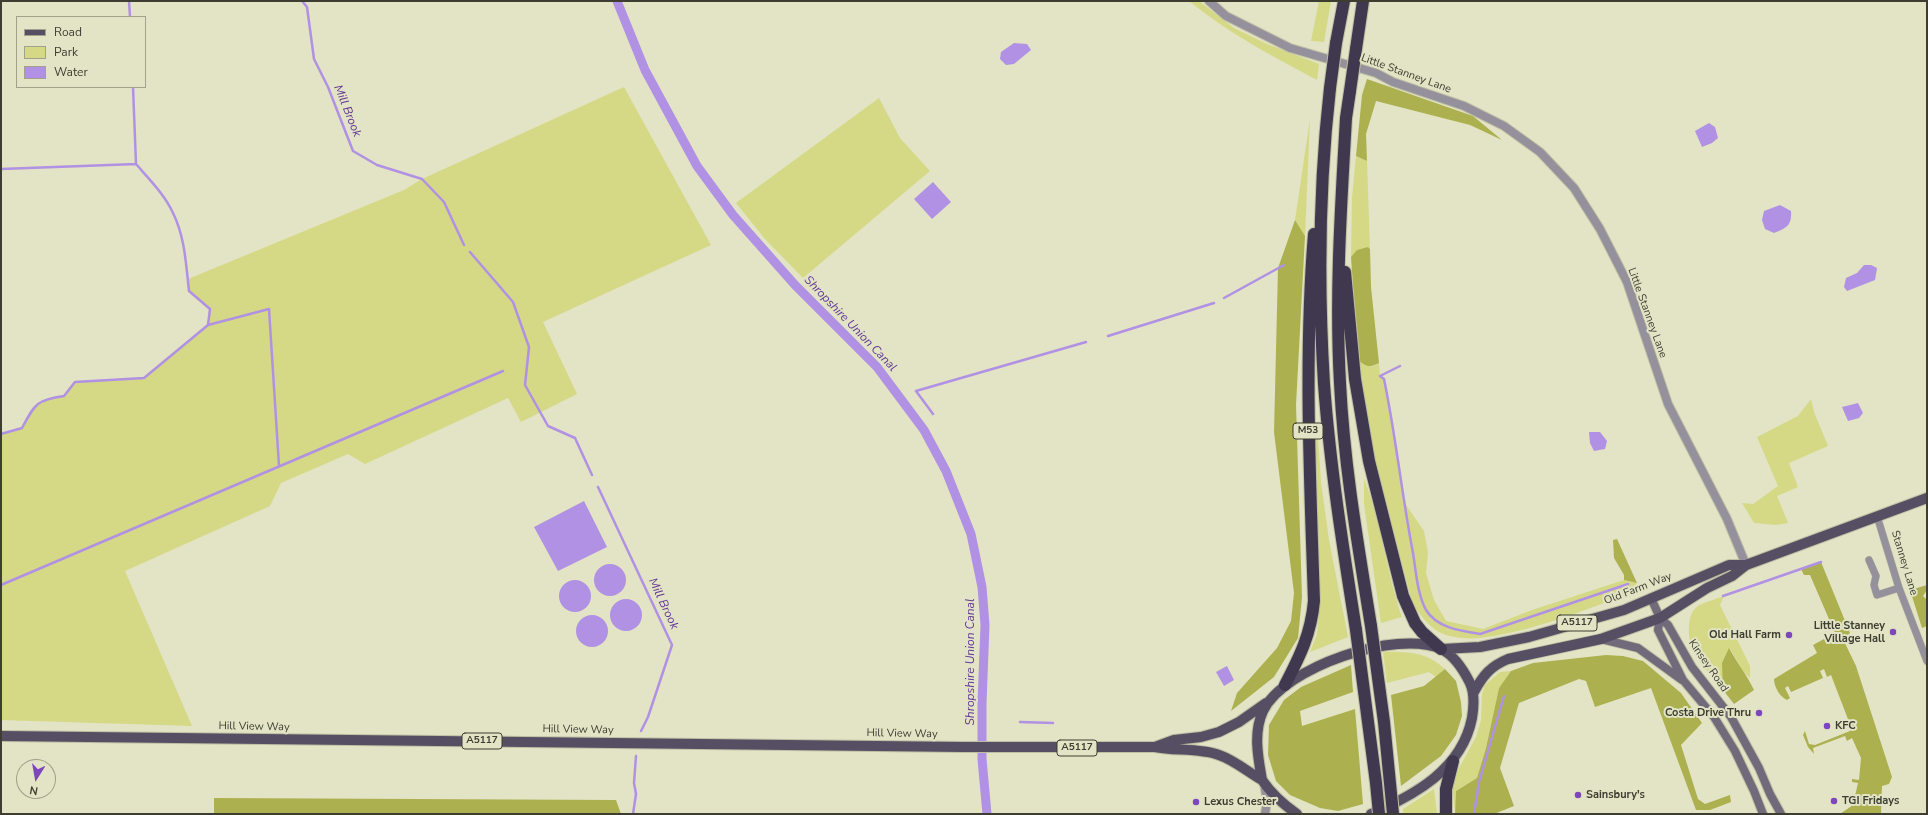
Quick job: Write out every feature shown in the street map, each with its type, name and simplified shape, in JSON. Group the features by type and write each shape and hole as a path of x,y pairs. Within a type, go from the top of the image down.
{"highway":[{"name":"M53","path":"1285,685 1308,636 1312,620 1314,601 1308,386 1310,293 1313,242 1322,172 1330,88 1336,43 1344,1"},
{"path":"1363,1 1350,91 1341,201 1338,284 1340,384 1351,502 1371,626 1384,722 1393,814"},
{"name":"M53","path":"1322,172 1321,295 1324,384 1337,504 1376,775 1378,814"},
{"path":"1341,201 1346,285 1355,379 1369,461 1403,596 1415,623 1422,632 1441,649"},
{"path":"1446,814 1446,789 1453,761"}],"main road":[{"name":"Old Farm Way","path":"1474,692 1485,673 1494,665 1508,659 1601,639 1660,618 1707,588 1732,576 1746,565 1927,498"},
{"name":"Old Farm Way","path":"1441,649 1480,647 1530,637 1624,610 1729,565 1746,565"},
{"name":"Kinsey Road","path":"1651,598 1660,618 1668,625 1692,667 1731,717 1760,768 1770,794 1781,814"},
{"name":"Kinsey Road","path":"1660,618 1658,630 1683,680 1714,716 1735,751 1763,814"},
{"path":"1601,639 1638,648 1683,680"},
{"path":"1263,781 1257,751 1257,731 1262,712 1285,685 1350,654 1381,646 1398,643 1421,643 1441,649 1454,659 1466,673 1474,692 1471,724 1466,739 1453,761 1428,783 1405,798 1371,814"},
{"name":"Hill View Way","path":"1155,747 1174,740 1201,737 1219,732 1239,722 1269,702"},
{"name":"Hill View Way","path":"1,736 963,747 1155,747 1173,750 1202,751 1219,755 1263,781 1272,793 1297,814"}],"street":[{"name":"Little Stanney Lane","path":"1209,1 1226,16 1290,48 1376,73 1393,82 1464,106 1504,126 1540,152 1574,188 1604,236 1627,282 1668,404 1727,519 1746,565"},
{"name":"Stanney Lane","path":"1877,516 1899,588 1927,662"},
{"path":"1869,560 1876,576 1874,585 1877,595 1899,588"},
{"path":"1263,781 1267,801 1265,814"}],"green space":[{"path":"1189,1 1199,1 1234,28 1267,44 1319,64 1317,80 1235,34"},
{"path":"1319,1 1331,1 1324,42 1311,41"},
{"path":"624,87 711,245 543,322 577,394 521,422 508,398 365,464 348,454 281,483 270,506 125,571 192,726 1,720 1,434 22,428 33,408 37,404 47,399 64,396 75,382 144,378 208,325 210,309 189,291 188,279 404,190 422,179"},
{"path":"879,98 900,138 930,171 803,278 765,239 736,203"},
{"path":"1310,119 1305,236 1295,220"},
{"path":"1356,156 1367,161 1370,249 1368,247 1351,257 1352,198"},
{"path":"1358,360 1371,367 1379,363 1380,376 1384,379 1404,502 1424,531 1428,553 1426,573 1434,600 1446,621 1483,629 1532,610 1624,580 1637,583 1633,590 1626,595 1558,619 1527,629 1496,636 1458,638 1441,633 1431,626 1413,605 1375,460"},
{"path":"1811,399 1814,412 1828,446 1789,463 1798,487 1777,496 1788,523 1776,525 1754,523 1742,503 1753,504 1778,486 1757,437 1798,416"},
{"path":"1317,423 1321,482 1329,540 1348,637 1310,652 1317,634 1319,614 1313,424"},
{"path":"1364,479 1380,530 1392,583 1402,617 1381,623 1364,504"},
{"path":"1724,596 1720,605 1750,666 1750,678 1743,671 1730,649 1723,663 1725,691 1705,669 1695,653 1689,635 1691,614 1694,610 1698,606"},
{"path":"1383,652 1408,652 1424,656 1438,663 1445,669 1436,677 1429,672 1387,683"},
{"path":"1511,671 1499,688 1486,748 1477,778 1456,791 1455,814 1452,781 1476,737 1481,720 1482,694 1485,685 1500,672"},
{"path":"1434,789 1437,814 1403,814 1403,809"}],"shaded area":[{"path":"1367,79 1473,116 1502,140 1470,125 1376,101 1366,134 1367,161 1356,156 1362,95"},
{"path":"1295,220 1305,236 1296,405 1302,597 1298,638 1274,677 1231,711 1237,693 1277,648 1291,621 1294,593 1274,432 1278,268"},
{"path":"1368,247 1370,249 1371,287 1379,363 1373,366 1366,365 1358,360 1351,257 1357,250"},
{"path":"1617,539 1637,583 1624,580 1624,575 1614,558 1613,540"},
{"path":"1821,562 1850,633 1843,639 1856,666 1892,777 1889,784 1882,786 1881,814 1840,814 1853,805 1858,783 1852,782 1852,779 1859,780 1861,758 1852,738 1847,741 1845,736 1813,748 1814,754 1808,747 1803,735 1805,731 1809,744 1815,745 1850,731 1851,727 1831,675 1827,677 1824,669 1820,671 1823,678 1791,692 1788,686 1785,688 1790,698 1787,700 1780,694 1774,682 1774,679 1817,653 1813,645 1835,633 1810,575 1804,575 1801,569"},
{"path":"1927,585 1927,590 1923,596 1927,600 1927,626 1922,628 1910,590"},
{"path":"1729,648 1754,690 1734,704 1723,690 1722,663"},
{"path":"1606,655 1623,656 1643,661 1681,693 1702,723 1681,745 1698,799 1705,804 1730,795 1731,802 1710,810 1696,810 1651,688 1595,707 1586,681 1579,679 1519,703 1500,768 1514,806 1494,814 1455,814 1456,791 1477,778 1486,748 1499,688 1511,671 1533,663"},
{"path":"1351,665 1353,692 1300,711 1302,726 1355,709 1363,804 1338,811 1320,808 1290,795 1276,781 1268,755 1269,725 1284,700 1301,687"},
{"path":"1445,669 1456,681 1461,702 1462,716 1456,735 1441,756 1401,786 1391,695 1424,686"},
{"path":"214,798 616,800 621,814 214,814"}],"water":[{"path":"1014,43 1027,44 1031,50 1014,64 1006,65 1000,59 1001,52"},
{"path":"1709,123 1715,127 1718,138 1712,143 1702,147 1695,131"},
{"path":"933,182 951,202 932,219 914,199"},
{"path":"1780,205 1791,211 1791,220 1785,228 1774,233 1765,229 1762,220 1764,211"},
{"path":"1864,265 1871,265 1877,268 1875,280 1847,291 1844,287 1846,278 1857,273"},
{"path":"1858,403 1863,413 1859,418 1848,421 1842,407"},
{"path":"1589,432 1600,432 1607,441 1605,449 1594,451 1590,443"},
{"path":"584,501 607,547 558,571 534,527"},
{"path":"610,564 616,565 623,571 626,580 625,586 619,593 610,596 604,595 597,589 594,580 595,574 601,567"},
{"path":"572,580 578,580 588,587 591,596 590,602 584,609 578,612 572,612 562,605 559,599 559,593 566,583"},
{"path":"626,599 632,600 639,606 642,615 641,621 635,628 626,631 620,630 613,624 610,615 611,609 617,602"},
{"path":"589,615 595,615 605,622 608,631 607,637 601,644 595,647 589,647 579,640 576,634 576,628 583,618"},
{"path":"1227,666 1234,680 1224,686 1216,672"}],"waterway":[{"path":"129,1 130,16"},
{"name":"Mill Brook","path":"302,1 307,7 314,59 328,87 353,151 377,165 422,179 444,202 464,245"},
{"name":"Shropshire Union Canal","path":"617,1 645,70 697,166 733,215 795,285 877,367 924,430 946,471 971,534 982,587 985,625 982,703 982,759 987,814"},
{"path":"133,88 136,164"},
{"path":"1,169 136,164 170,206 183,241 189,291 210,309 208,325"},
{"name":"Mill Brook","path":"470,252 513,302 529,347 525,385 548,426 575,438 592,475"},
{"path":"1224,298 1284,265"},
{"path":"1108,336 1214,303"},
{"path":"1,434 22,428 37,404 47,399 64,396 75,382 144,378 208,325 269,309 279,466"},
{"path":"933,414 916,391 1086,342"},
{"path":"1400,366 1380,376 1384,379 1419,589 1426,610 1436,621 1450,628 1480,634 1628,584"},
{"path":"1,585 503,371"},
{"name":"Mill Brook","path":"598,487 672,645 648,717 641,731"},
{"path":"1723,596 1821,562"},
{"path":"1474,814 1479,782 1504,696"},
{"path":"1020,722 1053,723"},
{"name":"Mill Brook","path":"633,814 636,794 634,783 636,756"}],"place":[{"name":"Little Stanney Village Hall","path":"1893,632"},
{"name":"Old Hall Farm","path":"1789,635"},
{"name":"Costa Drive Thru","path":"1759,713"},
{"name":"KFC","path":"1827,726"},
{"name":"Sainsbury's","path":"1578,795"},
{"name":"TGI Fridays","path":"1834,801"},
{"name":"Lexus Chester","path":"1196,802"}]}
